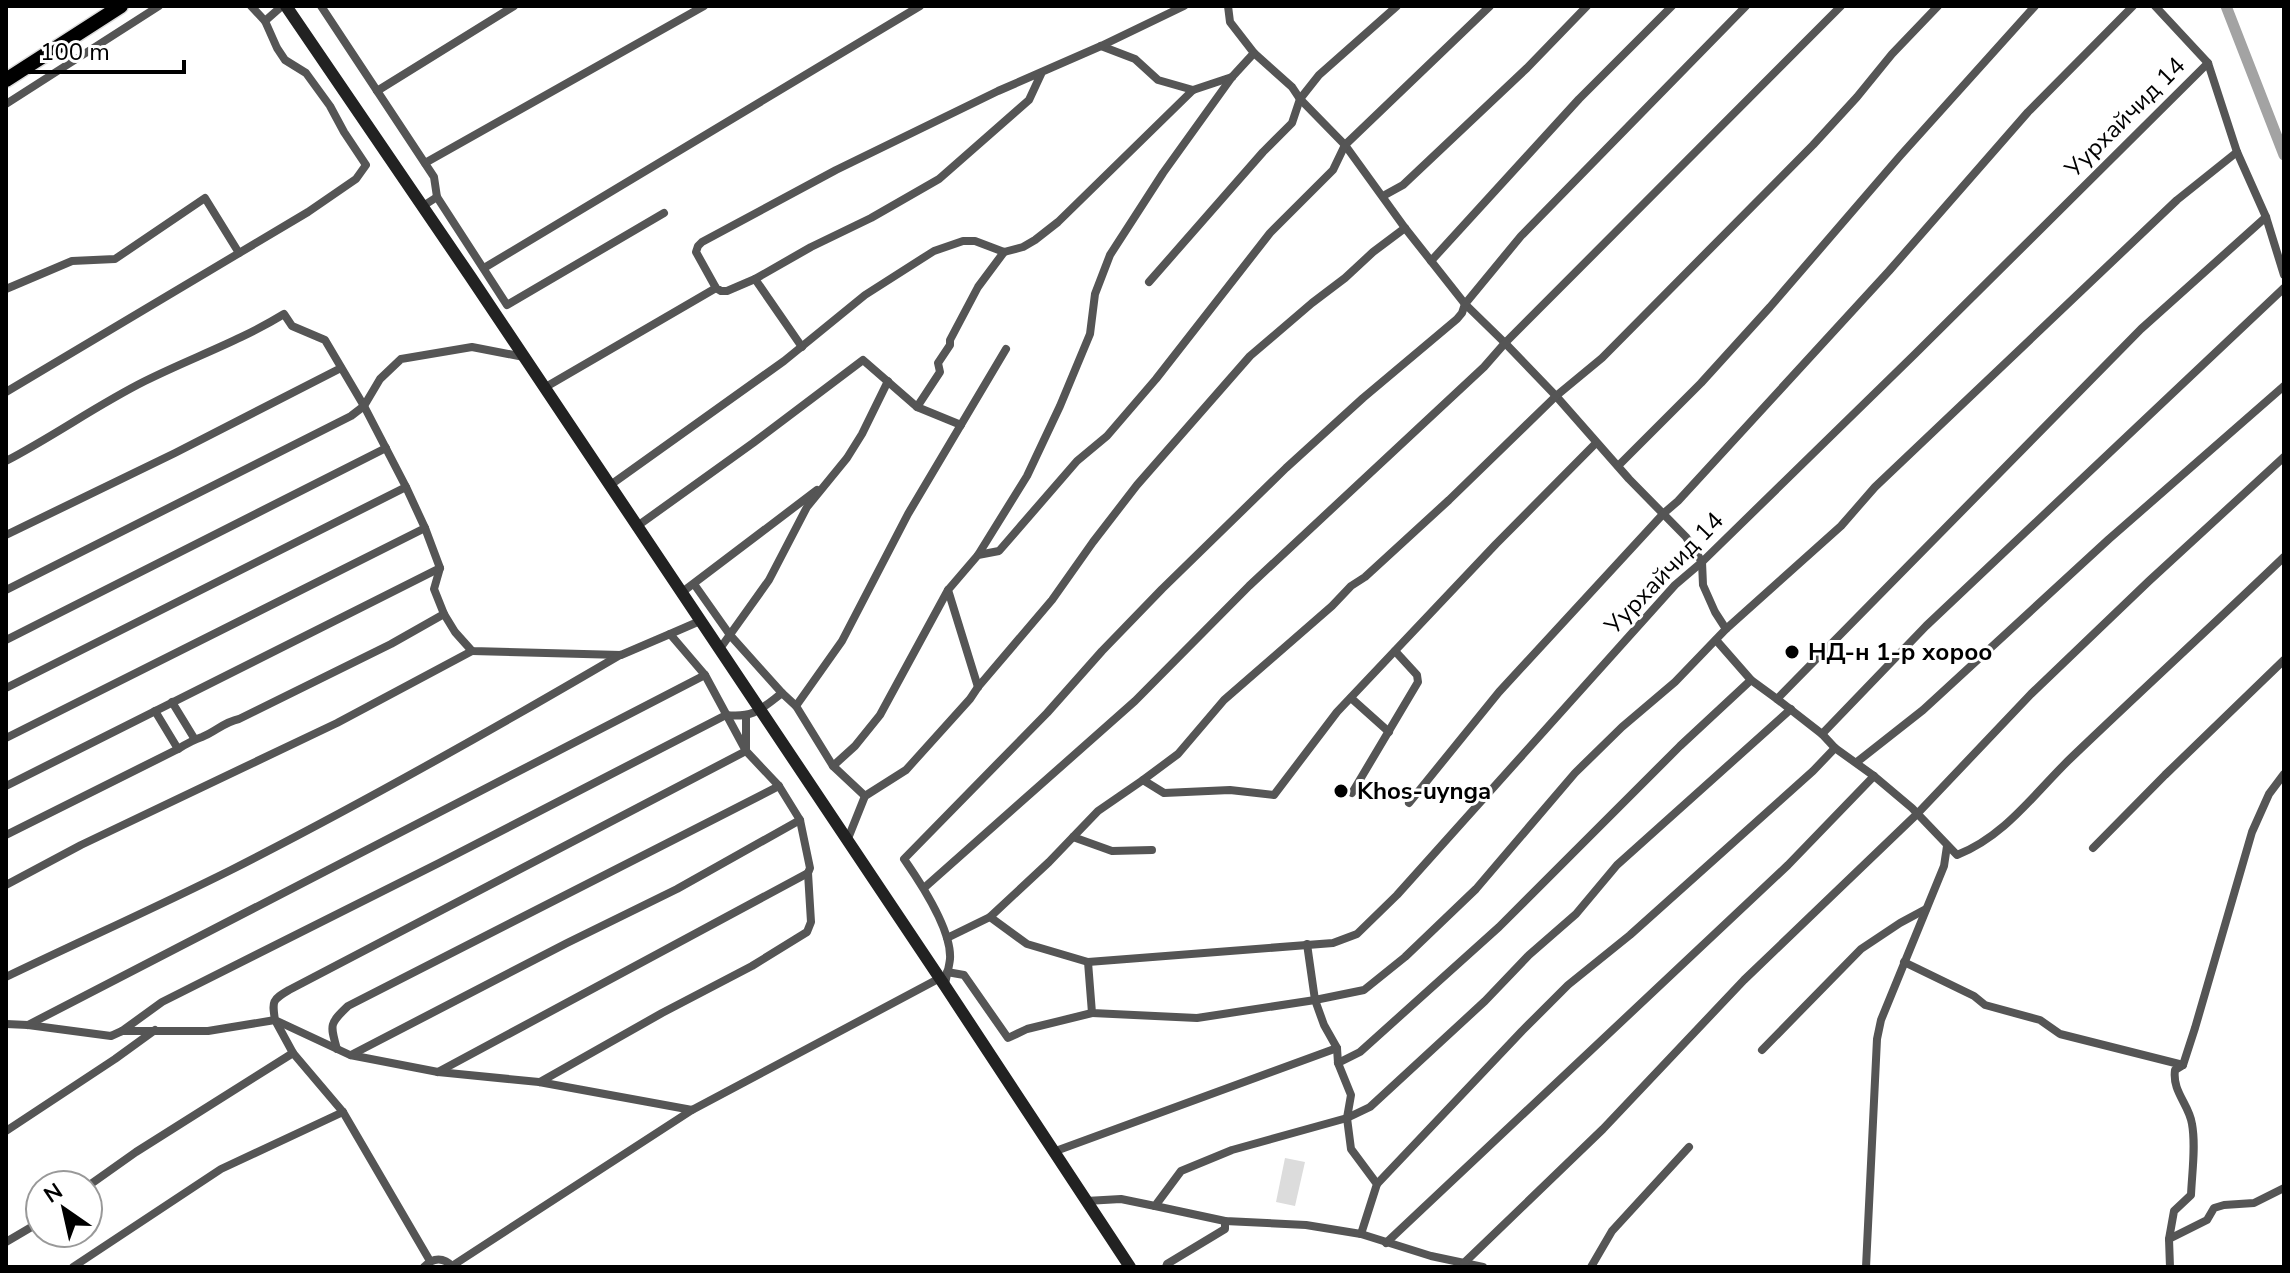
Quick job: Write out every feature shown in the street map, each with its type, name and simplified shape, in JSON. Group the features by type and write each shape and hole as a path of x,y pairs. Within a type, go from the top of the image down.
{"highway":[{"path":"6,83 121,6"}],"main road":[{"path":"284,6 423,206 847,841 944,979 1130,1267"}],"street":[{"path":"6,83 10,102 159,6"},
{"path":"6,392 340,191 356,179 366,165 306,73 285,60 265,21 251,6"},
{"path":"265,21 284,6"},
{"path":"321,6 434,177 437,197 507,305 664,213"},
{"path":"377,91 514,6"},
{"path":"425,163 704,6"},
{"path":"484,268 920,6"},
{"path":"1042,72 1029,100 939,179 755,279 727,291 716,288 696,252 702,242 836,170 998,91 1184,6"},
{"path":"1228,6 1230,22 1254,53 1292,87 1345,145 1465,304 1556,396 1596,443 1686,537 1702,562 1703,585 1726,629"},
{"path":"1149,282 1292,123 1300,99 1319,75 1397,6"},
{"path":"978,555 999,551 1077,461 1107,436 1156,379 1270,233 1333,170 1345,145 1490,6"},
{"path":"1383,196 1403,185 1527,68 1587,6"},
{"path":"1431,261 1579,99 1672,6"},
{"path":"944,979 950,957 947,938 924,888 904,859 1187,565 1312,443 1457,319 1465,304 1521,236 1746,6"},
{"path":"924,888 1135,701 1249,586 1484,367 1841,6"},
{"path":"947,938 990,917 1098,811 1178,754 1224,700 1351,586 1365,577 1556,396 1602,358 1813,145 1938,6"},
{"path":"1618,466 1701,383 1770,307 2035,6"},
{"path":"1409,803 1499,692 1889,271 2028,112 2133,6"},
{"path":"2155,6 2208,63 2237,152 2266,217 2284,275"},
{"path":"80,32 91,50"},
{"path":"1101,46 1135,59 1158,80 1193,90"},
{"path":"833,766 855,746 880,715 948,590 978,555 1027,476 1090,334 1095,294 1110,255 1163,173 1232,77 1254,53"},
{"name":"Уурхайчид 14","path":"1088,962 1333,943 1357,934 1397,895 1675,585 1915,354 2208,63"},
{"path":"609,486 802,347 865,295 934,251 963,241 975,241 1004,252 1023,247 1058,222 1193,90 1232,77"},
{"path":"746,751 276,997 272,1004 275,1020 293,1053 343,1112 427,1264 445,1260 453,1266 692,1110 944,979 964,975 1008,1038 1027,1029 1092,1013 1197,1018 1364,990 1405,957 1476,889 1575,773 1622,727 1675,682 1726,629 1841,526 1875,487 2177,200 2237,152"},
{"path":"423,206 437,197"},
{"path":"6,289 72,261 115,259 205,198 239,253"},
{"path":"1777,699 2141,329 2266,217"},
{"path":"847,841 865,796 906,770 970,699 1052,600 1137,485 1250,356 1405,228"},
{"path":"917,407 940,372 938,363 978,287 1004,252"},
{"path":"755,279 802,347"},
{"path":"544,388 716,288"},
{"path":"1822,734 1926,626 2284,288"},
{"path":"6,461 147,380 240,339 284,314 292,326 325,340 364,406 425,528 440,568 434,589 444,614 472,651"},
{"path":"6,590 351,416 364,406 380,379 401,359 472,347 524,357"},
{"path":"796,706 842,641 908,514 1006,349"},
{"path":"636,527 863,360 917,407 961,425"},
{"path":"6,535 341,368"},
{"path":"719,650 769,580 807,507 847,458 888,381"},
{"path":"1857,762 1923,710 2109,539 2284,386"},
{"path":"1143,780 1164,793 1230,790 1274,795 1351,698 1596,443"},
{"path":"6,640 386,448"},
{"path":"1464,1263 1603,1129 1744,980 1917,814 2031,694 2284,457"},
{"path":"681,593 829,481"},
{"path":"6,688 406,487"},
{"path":"6,738 425,528"},
{"path":"1716,640 1751,680 1874,776 1957,855 1990,839 2284,557"},
{"path":"6,786 440,568"},
{"path":"694,584 730,635 796,706 833,766 865,796"},
{"path":"948,590 978,687"},
{"path":"6,835 178,749 194,738 200,738 218,726 239,719 391,644 444,614"},
{"path":"6,977 230,870 483,735 621,655 700,621"},
{"path":"539,1082 752,966 807,932 811,922 810,868 800,820 779,786 746,751 705,675 670,634"},
{"path":"6,885 81,845 337,723 472,651 621,655"},
{"path":"1352,793 1418,682 1417,675 1395,651"},
{"path":"2093,848 2284,660"},
{"path":"28,1025 705,675"},
{"path":"1338,1063 1360,1052 1499,927 1680,746 1751,680"},
{"path":"6,1024 111,1036 162,1002 726,715 746,716 760,711 782,693"},
{"path":"1351,698 1389,732"},
{"path":"172,702 194,738"},
{"path":"1155,1206 1181,1171 1259,1141 1347,1118 1370,1107 1576,914 1617,865 1791,709"},
{"path":"155,711 178,749"},
{"path":"746,716 746,751"},
{"path":"1361,1234 1377,1184 1522,1031 1568,985 1630,935 1835,748"},
{"path":"2170,1267 2169,1239 2174,1211 2191,1195 2193,1126 2178,1094 2175,1070 2183,1065 2252,832 2269,794 2284,774"},
{"path":"1386,1243 1788,865 1874,776"},
{"path":"337,1049 331,1031 333,1020 348,1006 779,786"},
{"path":"350,1055 677,889 800,820"},
{"path":"1073,837 1112,851 1152,850"},
{"path":"1866,1267 1877,1039 1881,1020 1944,866 1947,846"},
{"path":"438,1072 808,873"},
{"path":"1762,1050 1861,949 1926,909"},
{"path":"990,917 1027,944 1088,962 1092,1013"},
{"path":"1307,944 1315,1000 1337,1048 1338,1063 1351,1095 1347,1118 1351,1149 1377,1184"},
{"path":"1904,962 1974,996 1985,1005 2040,1020 2060,1034 2183,1065"},
{"path":"122,1031 208,1031 275,1020 350,1055 438,1072 539,1082 692,1110"},
{"path":"6,1131 155,1029"},
{"path":"1053,1152 1337,1048"},
{"path":"104,1175 293,1053"},
{"path":"73,1267 221,1169 343,1112"},
{"path":"1591,1267 1612,1231 1689,1147"},
{"path":"2169,1239 2207,1220 2214,1208 2254,1203 2284,1188"},
{"path":"1086,1201 1121,1199 1225,1221 1306,1225 1361,1234 1431,1256 1483,1267"},
{"path":"1166,1267 1225,1229 1225,1221"},
{"path":"6,1242 24,1231"},
{"path":"1428,1267 1431,1256"}],"shaded area":[{"path":"1285,1158 1305,1162 1295,1206 1276,1202"}],"waterway":[{"path":"2226,6 2284,155"}],"place":[{"name":"НД-н 1-р хороо","path":"1792,652"},
{"name":"Khos-uynga","path":"1341,791"}]}
